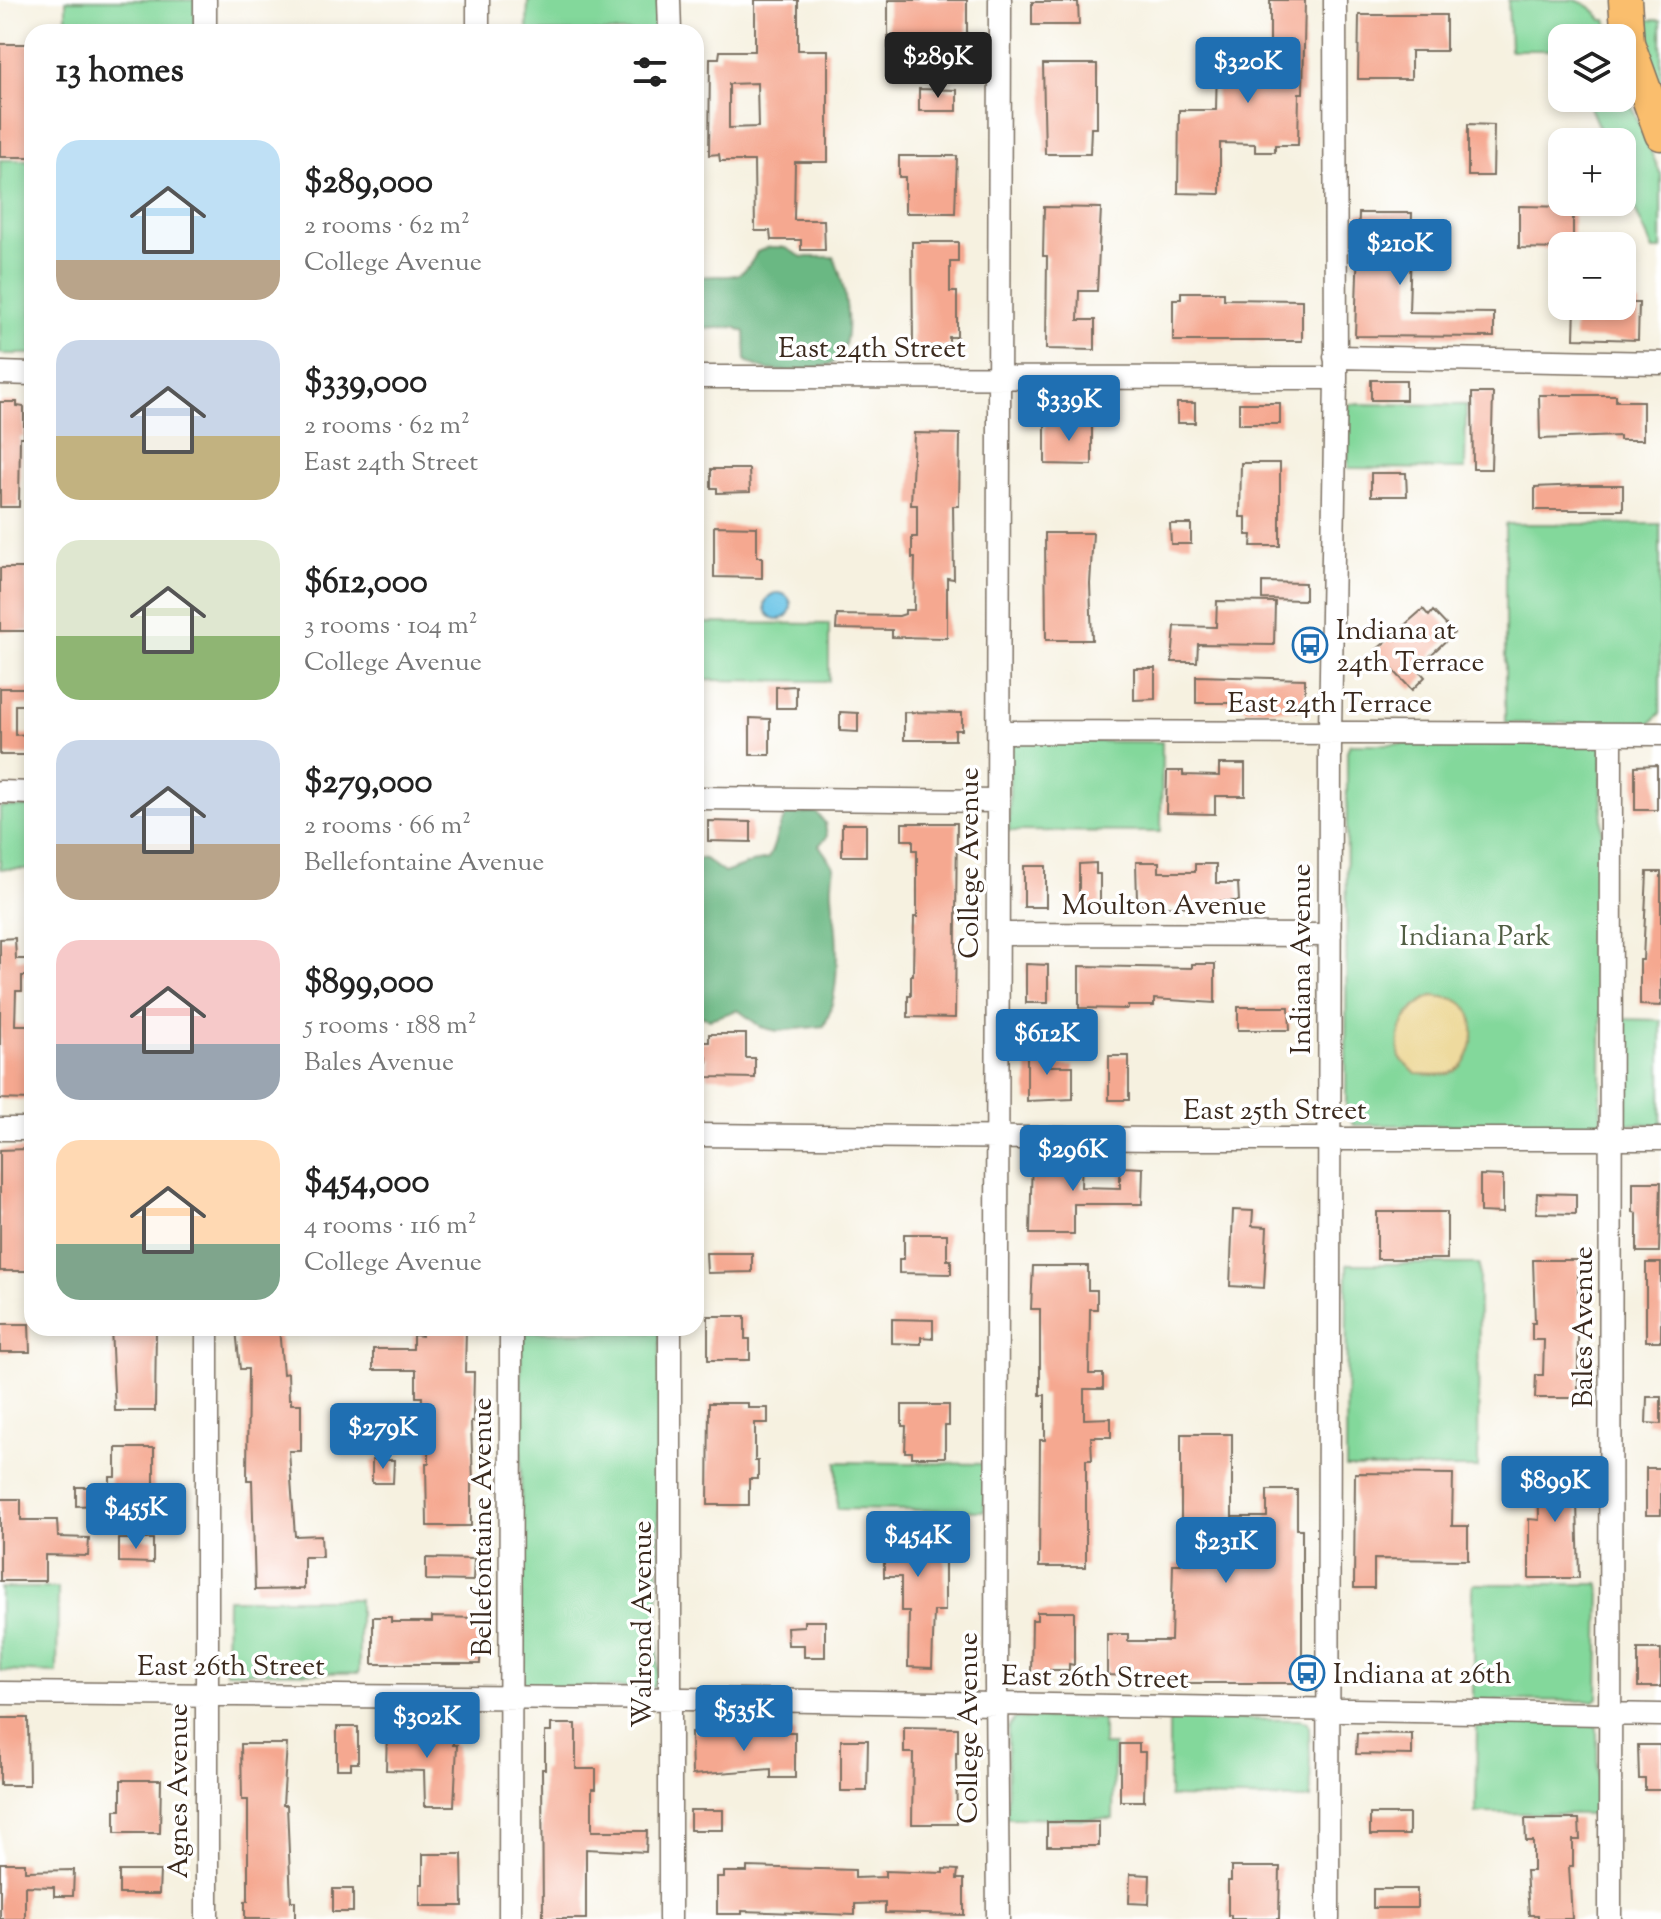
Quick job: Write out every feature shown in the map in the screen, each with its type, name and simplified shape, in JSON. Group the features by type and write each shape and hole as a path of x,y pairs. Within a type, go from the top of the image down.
{"highway":[{"path":"1625,0 1628,43 1661,134"}],"street":[{"path":"205,0 205,24"},
{"path":"478,0 478,24"},
{"path":"669,0 670,24"},
{"name":"College Avenue","path":"998,1919 1000,0"},
{"name":"Indiana Avenue","path":"1328,1919 1335,0"},
{"name":"East 24th Street","path":"704,377 1001,377 1336,367 1661,363"},
{"path":"0,373 24,374"},
{"name":"East 24th Terrace","path":"999,732 1661,734"},
{"name":"Bales Avenue","path":"1610,1919 1611,734"},
{"path":"0,792 24,793"},
{"path":"704,798 998,801"},
{"name":"Moulton Avenue","path":"998,934 1330,935"},
{"path":"0,1129 24,1129"},
{"name":"East 25th Street","path":"704,1135 1661,1139"},
{"name":"Agnes Avenue","path":"207,1336 207,1919"},
{"name":"Bellefontaine Avenue","path":"510,1919 511,1336"},
{"name":"Walrond Avenue","path":"670,1336 670,1919"},
{"name":"East 26th Street","path":"0,1693 671,1699 1661,1715"}],"green space":[{"path":"66,0 195,0 195,24 66,24"},
{"path":"528,0 658,0 658,24 527,24"},
{"path":"1508,0 1575,0 1594,10 1607,24 1548,24 1548,50 1510,50"},
{"path":"1638,20 1661,20 1661,113"},
{"path":"1592,112 1634,112 1661,175 1661,250 1653,250 1636,212 1636,128 1599,128"},
{"path":"0,160 24,160 24,354 0,354"},
{"path":"769,247 784,247 802,257 833,257 847,309 846,338 837,360 823,367 802,370 764,369 746,361 745,332 735,327 704,329 704,277 738,274 745,270 757,252"},
{"path":"1349,404 1466,405 1465,469 1348,468"},
{"path":"1505,524 1660,524 1660,713 1651,723 1505,723"},
{"path":"704,623 829,624 829,681 704,680"},
{"path":"1019,741 1162,742 1161,832 1009,831 1010,751"},
{"name":"Indiana Park","path":"1350,744 1602,746 1601,1122 1594,1125 1354,1125 1346,1114 1347,751"},
{"path":"0,807 24,807 24,869 0,869"},
{"path":"817,813 825,823 827,837 819,845 834,867 832,891 837,942 836,979 829,1015 824,1026 777,1031 761,1027 738,1010 710,1019 704,1017 704,859 724,873 768,859 786,816"},
{"path":"1623,1019 1661,1020 1661,1124 1627,1124 1621,1117"},
{"path":"1347,1264 1479,1264 1478,1468 1346,1468"},
{"path":"521,1336 660,1336 658,1677 653,1688 527,1687 521,1676"},
{"path":"837,1462 985,1464 984,1511 837,1509"},
{"path":"1473,1584 1600,1584 1598,1698 1594,1701 1473,1700"},
{"path":"0,1588 58,1588 57,1673 0,1671"},
{"path":"227,1599 359,1599 359,1673 226,1672"},
{"path":"1015,1718 1103,1719 1103,1745 1114,1745 1113,1819 1007,1818 1008,1728"},
{"path":"1172,1718 1307,1722 1311,1799 1169,1797 1169,1723"},
{"path":"1477,1723 1593,1724 1597,1727 1598,1814 1476,1813"}],"sand":[{"path":"1432,996 1446,997 1463,1004 1473,1025 1471,1046 1463,1064 1444,1075 1416,1074 1400,1058 1399,1038 1404,1021 1416,1007"}],"water":[{"path":"778,593 787,597 791,606 787,615 778,619 769,615 765,606 769,597"}],"building":[{"path":"755,0 798,0 798,50 828,50 828,162 795,162 794,220 824,220 825,250 801,250 801,240 771,240 770,231 755,231 754,161 720,161 719,154 709,155 710,58 719,58 720,51 755,51","holes":["757,83 758,127 729,128 729,84"]},
{"path":"888,0 967,0 967,47 888,48"},
{"path":"1270,0 1305,0 1303,93 1299,93 1298,145 1275,145 1275,152 1255,152 1255,144 1220,143 1220,194 1178,193 1179,110 1216,110 1217,65 1270,66"},
{"path":"1032,2 1078,2 1079,25 1032,25"},
{"path":"1359,15 1446,15 1446,51 1411,51 1411,79 1358,79"},
{"path":"0,44 24,44 24,157 0,157"},
{"path":"1043,64 1097,64 1097,128 1091,128 1090,154 1045,154"},
{"path":"919,89 957,90 957,111 919,111"},
{"path":"1468,124 1494,125 1493,176 1468,176"},
{"path":"899,156 957,156 955,213 905,213 905,177 899,177"},
{"path":"1519,206 1548,207 1548,216 1573,216 1573,232 1548,232 1548,249 1519,248"},
{"path":"1044,207 1101,208 1097,291 1079,291 1078,320 1095,320 1095,350 1046,349"},
{"path":"1359,213 1412,213 1409,312 1494,313 1494,337 1355,336"},
{"path":"912,242 958,242 958,262 950,262 950,292 957,292 957,337 949,337 949,346 913,346"},
{"path":"1181,292 1224,292 1224,299 1302,300 1302,341 1173,341 1173,299 1181,299"},
{"path":"1636,303 1639,303 1638,340 1574,338 1575,320 1636,320"},
{"path":"1371,380 1406,380 1406,400 1371,400"},
{"path":"1472,393 1493,393 1491,469 1473,469"},
{"path":"1539,395 1616,395 1616,401 1643,401 1643,440 1619,440 1619,436 1540,439"},
{"path":"0,402 17,402 17,406 24,407 24,437 20,437 19,507 0,507"},
{"path":"1177,403 1195,403 1195,423 1177,423"},
{"path":"1239,403 1280,403 1280,424 1239,424"},
{"path":"1045,422 1092,422 1092,465 1045,464"},
{"path":"914,433 960,434 959,506 953,506 954,579 947,578 947,638 892,637 892,630 836,629 837,615 899,616 905,614 905,610 914,610 915,558 912,558 912,537 917,537 917,505 911,505"},
{"path":"1241,463 1280,463 1280,546 1251,546 1252,535 1246,535 1246,517 1240,517"},
{"path":"711,469 749,469 750,492 717,493 717,488 711,488"},
{"path":"1371,473 1406,473 1407,496 1371,496"},
{"path":"1623,485 1623,510 1535,510 1535,487"},
{"path":"1170,524 1191,524 1191,544 1171,544"},
{"path":"714,526 757,527 757,557 762,557 762,578 714,577"},
{"path":"1045,533 1093,533 1090,584 1092,640 1046,640"},
{"path":"0,568 24,568 24,631 0,631"},
{"path":"1262,582 1305,583 1305,600 1262,599"},
{"path":"1217,601 1275,602 1274,645 1198,644 1197,662 1172,662 1175,626 1216,627"},
{"path":"1423,609 1429,616 1433,611 1454,633 1417,668 1425,677 1412,690 1375,651"},
{"path":"1134,668 1155,668 1155,699 1134,700"},
{"path":"1196,676 1305,679 1305,710 1244,709 1244,703 1196,703"},
{"path":"796,686 796,708 776,708 776,687"},
{"path":"0,688 24,688 24,705 15,705 15,735 24,734 24,755 0,755"},
{"path":"840,712 858,713 858,732 840,731"},
{"path":"904,712 962,713 962,730 955,730 955,740 904,740"},
{"path":"750,718 770,719 770,755 750,755"},
{"path":"1219,764 1245,764 1245,796 1215,796 1215,814 1166,813 1167,771 1183,771 1183,775 1219,776"},
{"path":"1657,765 1657,810 1635,810 1635,766"},
{"path":"708,821 751,822 751,842 708,841"},
{"path":"902,823 957,823 955,1018 908,1017 908,996 911,996 913,975 914,917 917,917 917,850 913,850 913,840 902,840"},
{"path":"842,824 866,824 866,856 842,856"},
{"path":"1136,862 1159,862 1159,872 1195,872 1195,864 1216,864 1216,883 1238,883 1239,901 1217,901 1217,907 1142,906 1142,901 1137,900"},
{"path":"1096,863 1096,874 1100,874 1100,904 1079,904 1079,864"},
{"path":"1024,866 1046,866 1046,907 1024,907"},
{"path":"1647,872 1661,872 1661,1006 1640,1005"},
{"path":"15,938 16,959 24,959 22,991 16,991 15,1025 24,1025 24,1100 0,1099 0,939"},
{"path":"1026,964 1048,965 1048,1003 1026,1003"},
{"path":"1192,964 1215,964 1215,1003 1154,999 1154,1006 1079,1008 1079,966 1192,968"},
{"path":"1238,1007 1289,1007 1290,1030 1238,1030"},
{"path":"709,1034 746,1034 746,1058 755,1058 755,1078 707,1077 704,1042 709,1042"},
{"path":"1027,1047 1049,1047 1049,1066 1073,1066 1073,1099 1027,1101"},
{"path":"1109,1056 1129,1056 1129,1100 1109,1100"},
{"path":"24,1149 24,1271 0,1271 0,1150"},
{"path":"1032,1156 1082,1157 1081,1187 1120,1188 1120,1167 1143,1168 1142,1204 1074,1204 1074,1234 1030,1234"},
{"path":"1480,1175 1503,1176 1503,1213 1480,1212"},
{"path":"1633,1182 1661,1182 1659,1252 1637,1252"},
{"path":"1537,1193 1576,1194 1576,1214 1536,1213"},
{"path":"1233,1210 1253,1211 1252,1226 1267,1227 1264,1288 1230,1286"},
{"path":"1377,1212 1447,1212 1447,1259 1377,1259"},
{"path":"904,1234 947,1234 947,1260 951,1260 951,1274 899,1273 899,1259 904,1259"},
{"path":"706,1253 752,1253 752,1272 707,1273"},
{"path":"1533,1260 1578,1260 1578,1398 1535,1398 1536,1375 1543,1375 1544,1340 1532,1340 1532,1323 1535,1323"},
{"path":"1646,1263 1661,1263 1661,1341 1646,1341"},
{"path":"1033,1266 1088,1266 1088,1290 1097,1290 1097,1309 1090,1309 1089,1374 1103,1374 1103,1389 1084,1389 1084,1419 1111,1418 1111,1437 1091,1437 1092,1460 1086,1460 1086,1567 1039,1567 1040,1440 1045,1440 1045,1395 1040,1395 1040,1309 1031,1309"},
{"path":"708,1316 745,1316 745,1339 750,1339 750,1360 708,1360"},
{"path":"892,1319 933,1320 933,1338 921,1337 921,1344 892,1343"},
{"path":"0,1324 24,1324 24,1336 29,1336 30,1352 0,1352"},
{"path":"111,1336 156,1336 155,1411 115,1411"},
{"path":"237,1336 280,1336 283,1374 288,1373 289,1399 291,1404 301,1404 301,1451 289,1451 295,1536 321,1535 322,1557 304,1557 304,1589 255,1590 252,1480 247,1480 248,1369 240,1369"},
{"path":"413,1336 466,1336 465,1372 474,1372 471,1526 427,1526 429,1421 421,1421 422,1397 416,1397 416,1370 373,1370 373,1349 413,1349"},
{"path":"1647,1397 1661,1397 1661,1424 1646,1423"},
{"path":"709,1403 748,1403 748,1408 768,1408 768,1423 755,1423 758,1479 749,1479 749,1505 708,1505"},
{"path":"902,1405 949,1405 945,1457 912,1457 912,1452 905,1452 906,1426 902,1426"},
{"path":"1181,1434 1232,1434 1232,1517 1267,1517 1267,1490 1297,1490 1297,1529 1302,1529 1302,1683 1179,1683 1179,1678 1107,1675 1107,1634 1128,1634 1128,1641 1171,1641 1173,1564 1181,1564"},
{"path":"116,1448 154,1448 154,1499 124,1499 124,1504 76,1506 76,1487 105,1487 105,1484 110,1484 110,1477 116,1477"},
{"path":"372,1460 394,1460 393,1483 372,1483"},
{"path":"1538,1463 1576,1463 1579,1578 1529,1578 1529,1519 1539,1520"},
{"path":"1646,1468 1661,1468 1661,1515 1646,1515"},
{"path":"1355,1473 1453,1474 1452,1526 1468,1526 1468,1560 1374,1559 1374,1588 1354,1588"},
{"path":"0,1499 21,1499 21,1520 57,1520 58,1537 89,1538 88,1556 45,1555 45,1581 0,1581"},
{"path":"884,1519 945,1520 945,1611 934,1611 932,1668 908,1667 909,1611 901,1611 901,1577 884,1577"},
{"path":"119,1539 153,1539 153,1563 119,1562"},
{"path":"426,1558 474,1559 473,1581 426,1580"},
{"path":"1037,1612 1074,1612 1074,1665 1069,1664 1069,1670 1050,1670 1050,1675 1031,1675 1032,1620 1037,1620"},
{"path":"373,1617 391,1617 391,1622 432,1622 432,1617 481,1618 480,1664 373,1664"},
{"path":"804,1621 825,1621 825,1657 804,1657 804,1645 788,1645 787,1627 804,1626"},
{"path":"1638,1649 1661,1649 1661,1687 1638,1687"},
{"path":"0,1718 28,1718 29,1785 0,1785"},
{"path":"551,1724 576,1724 576,1769 596,1769 596,1789 592,1789 592,1831 647,1831 646,1852 586,1849 586,1919 543,1919 542,1769 545,1769 545,1732 551,1732"},
{"path":"337,1727 358,1727 358,1763 351,1763 351,1769 337,1769"},
{"path":"422,1727 453,1727 453,1745 457,1745 454,1806 425,1806 424,1771 386,1770 387,1731 422,1731"},
{"path":"904,1727 958,1728 957,1824 912,1824 913,1753 904,1753"},
{"path":"691,1732 795,1732 795,1778 771,1778 771,1769 692,1775"},
{"path":"1357,1733 1412,1734 1412,1755 1356,1754"},
{"path":"841,1740 868,1740 867,1791 841,1791"},
{"path":"241,1744 287,1744 283,1805 287,1805 291,1901 295,1901 295,1919 245,1919 245,1901 248,1901 248,1800 242,1800"},
{"path":"1120,1744 1139,1744 1139,1752 1145,1752 1144,1801 1120,1801"},
{"path":"1638,1745 1660,1745 1661,1790 1645,1790 1645,1779 1639,1779"},
{"path":"121,1780 161,1780 160,1833 115,1833 115,1810 121,1810"},
{"path":"690,1810 723,1810 723,1830 690,1830"},
{"path":"1370,1814 1409,1814 1409,1835 1370,1835"},
{"path":"1525,1819 1579,1819 1580,1840 1573,1840 1573,1866 1569,1866 1572,1919 1538,1919 1538,1915 1529,1915 1526,1871 1533,1871 1533,1841 1526,1841"},
{"path":"1047,1822 1099,1822 1099,1846 1047,1846"},
{"path":"423,1854 462,1854 463,1906 420,1906"},
{"path":"0,1863 25,1863 25,1871 74,1870 73,1896 54,1896 54,1887 25,1886 25,1919 0,1919"},
{"path":"747,1867 855,1870 855,1878 885,1877 885,1871 943,1873 943,1869 958,1870 957,1879 964,1879 964,1915 885,1913 885,1903 855,1904 855,1915 742,1911 742,1914 717,1914 717,1877 724,1877 724,1872 747,1872"},
{"path":"1231,1867 1280,1867 1279,1919 1231,1919 1228,1915 1228,1881 1231,1881"},
{"path":"119,1871 160,1871 159,1894 119,1894"},
{"path":"1130,1874 1150,1875 1149,1904 1129,1903"},
{"path":"333,1889 353,1889 353,1912 333,1912"},
{"path":"1373,1889 1417,1889 1417,1908 1373,1908"}],"place":[{"name":"Indiana at 24th Terrace","path":"1310,645"},
{"name":"Indiana at 26th","path":"1307,1673"}]}
